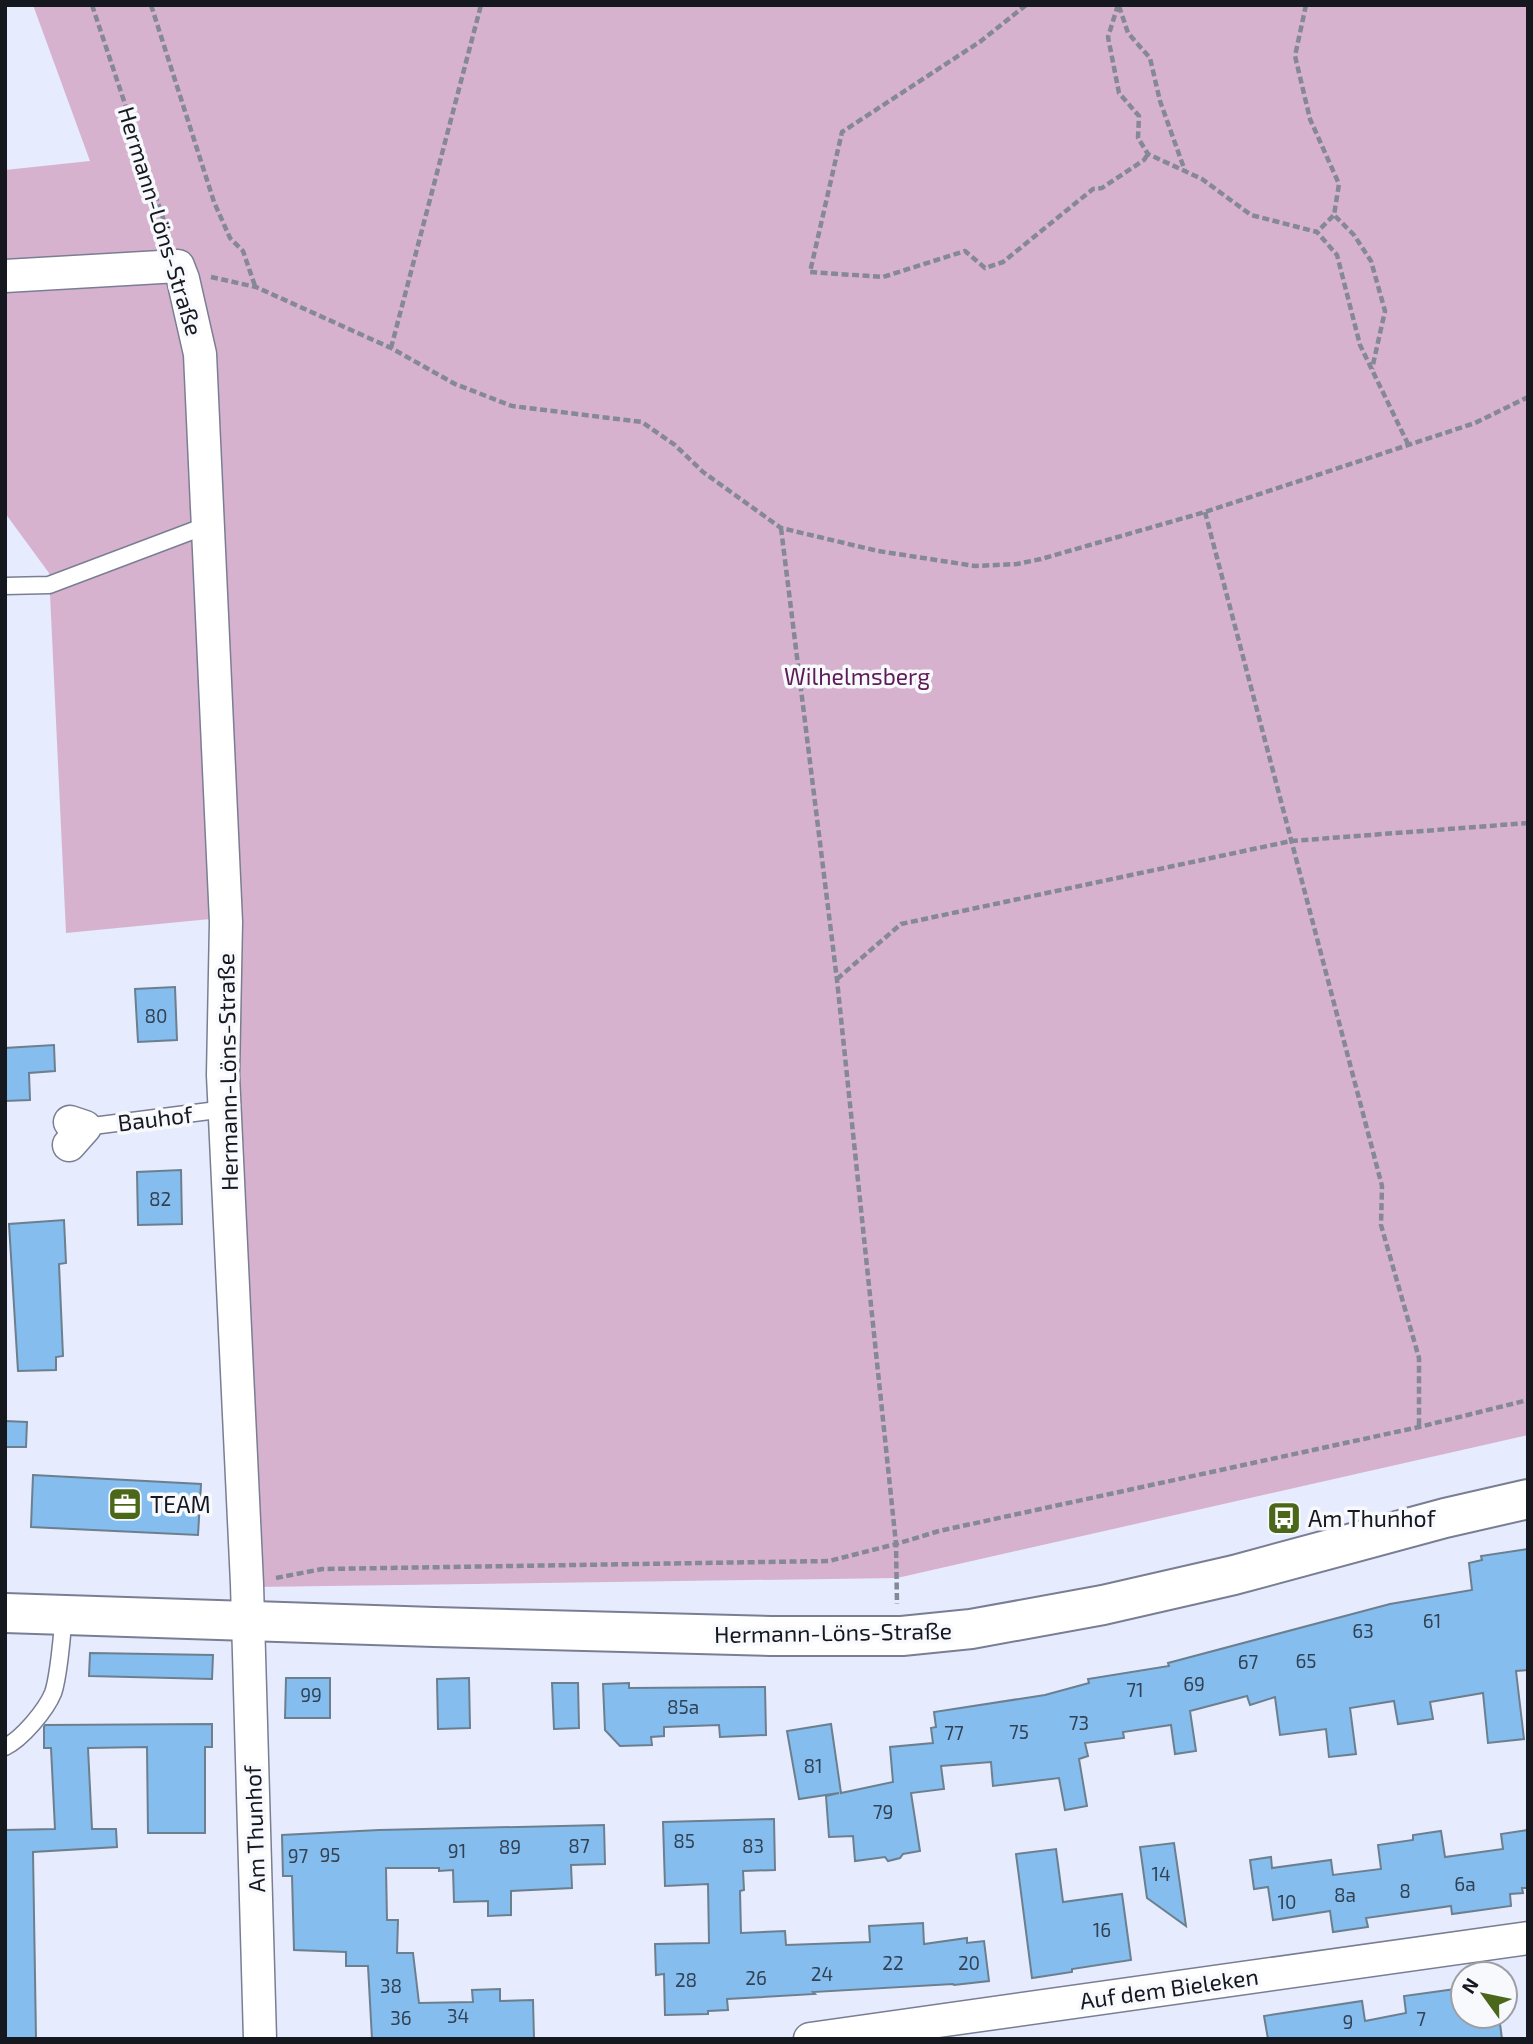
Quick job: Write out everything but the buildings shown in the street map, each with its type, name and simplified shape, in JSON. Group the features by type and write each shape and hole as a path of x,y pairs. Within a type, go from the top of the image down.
{"street":[{"path":"5,276 181,273"},
{"name":"Hermann-Löns-Straße","path":"181,273 200,354 226,922 223,1075 248,1602"},
{"name":"Hermann-Löns-Straße","path":"5,1613 63,1616 248,1602 734,1635 902,1636 971,1629 1103,1605 1234,1575 1444,1518 1528,1499"},
{"name":"Am Thunhof","path":"248,1602 260,2039"},
{"name":"Auf dem Bieleken","path":"810,2039 1528,1938"}],"lane":[{"path":"5,586 49,585 208,525"},
{"name":"Bauhof","path":"75,1132 225,1110"},
{"path":"5,1746 11,1744 33,1723 53,1693 63,1616"}],"path":[{"name":"Hermann-Löns-Straße","path":"92,5 181,273"},
{"path":"151,5 214,202 230,238 243,251 256,287"},
{"path":"391,348 481,5"},
{"path":"1026,5 981,41 842,132 810,272 883,277 965,251 985,268 1003,262 1093,189 1102,188 1149,154"},
{"path":"1118,5 1108,37 1119,93 1139,116 1139,138 1149,154 1202,179 1251,215 1317,232 1337,255 1360,345 1408,444"},
{"path":"1118,5 1128,33 1150,58 1160,101 1185,171"},
{"path":"1306,5 1296,56 1310,119 1339,184 1334,215 1317,232"},
{"path":"1334,215 1354,235 1371,261 1385,310 1372,370"},
{"path":"181,273 256,287 391,348 455,384 512,406 642,422 675,445 703,472 780,528 878,551 975,566 1017,564 1041,559 1205,512 1475,423 1528,397"},
{"path":"1205,512 1382,1186 1381,1225 1419,1358 1419,1427"},
{"path":"780,528 837,980 897,1544 896,1596 902,1636"},
{"path":"837,980 901,924 1291,841 1528,823"},
{"path":"248,1602 322,1569 829,1561 939,1531 1419,1427 1528,1400"}],"green space":[{"name":"Wilhelmsberg","path":"33,5 1528,5 1528,1435 897,1578 255,1587 231,917 66,933 49,573 5,513 5,170 90,161"}],"place":[{"name":"TEAM","path":"125,1504"},
{"name":"Am Thunhof","path":"1284,1518"}]}
